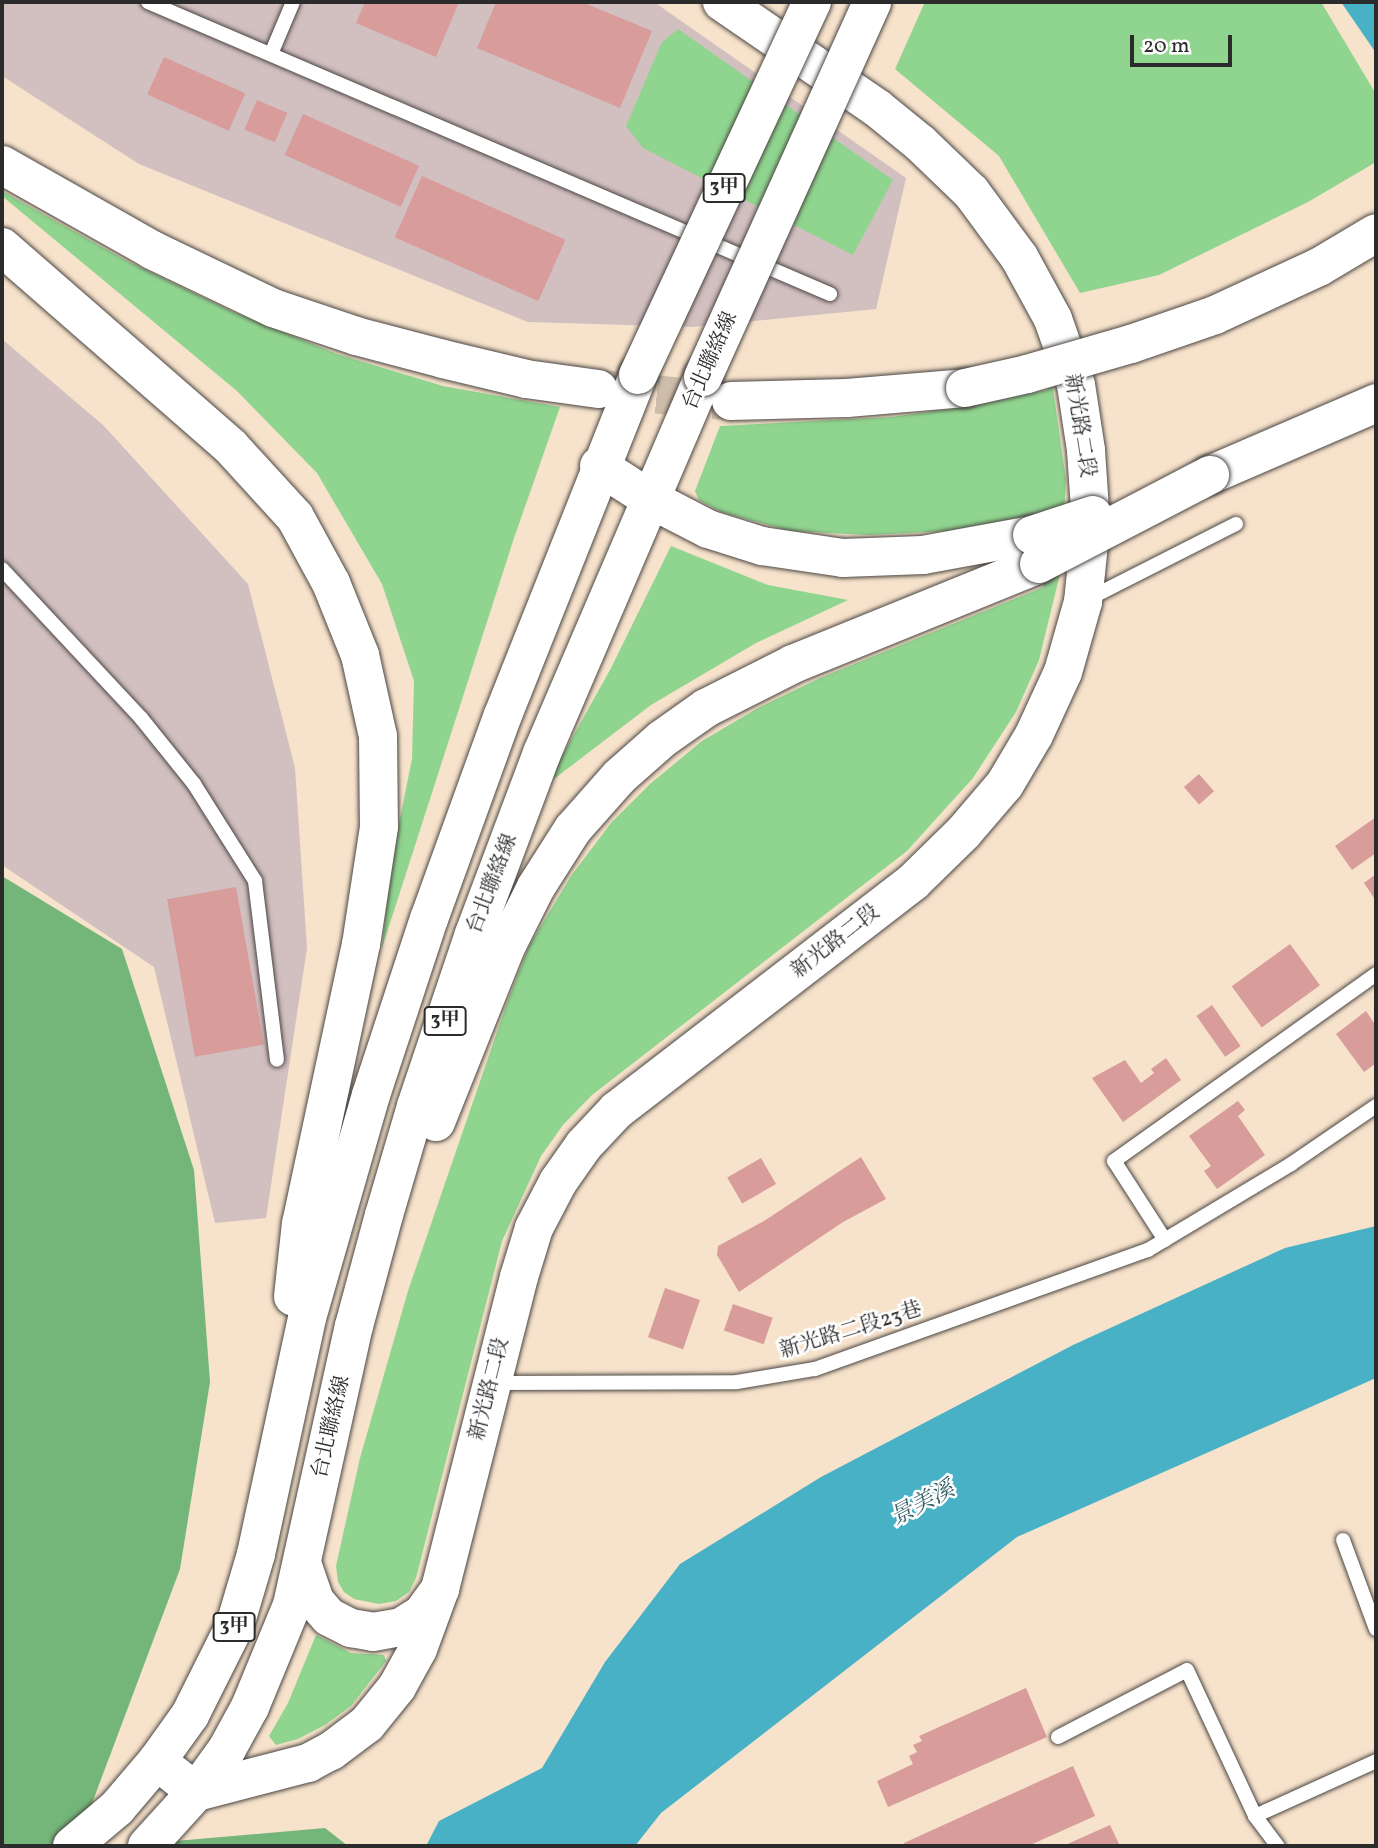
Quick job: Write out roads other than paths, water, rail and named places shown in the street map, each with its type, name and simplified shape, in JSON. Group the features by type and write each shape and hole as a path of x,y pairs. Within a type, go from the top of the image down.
{"main road":[{"name":"新光路二段","path":"196,1793 307,1763 331,1751 367,1724 397,1687 418,1649 440,1589 534,1228 558,1182 584,1145 617,1110 913,882 964,832 1005,784 1034,735 1063,671 1083,601 1091,524 1086,450 1076,385 1053,319 1019,257 971,192 920,143 877,108 722,2"},
{"name":"3甲","path":"157,1761 190,1715 235,1625 256,1554 307,1318 371,1095 429,919 503,715 599,466 638,374 812,2"},
{"name":"台北聯絡線","path":"147,1846 196,1793 227,1749 250,1707 279,1643 302,1563 354,1326 416,1106 474,934 542,753 650,499 717,389 873,2"},
{"path":"2,165 152,250 273,308 356,336 443,359 526,379 598,389"},
{"path":"717,389 847,398 965,388 1118,348 1215,315 1319,267 1376,233"},
{"path":"2,247 231,447 295,517 331,583 360,655 378,736 379,827 361,944 301,1223 272,1476"},
{"path":"354,1326 506,947 536,887 573,830 619,777 706,708 793,664 1035,550 1376,402"},
{"path":"599,466 650,499 708,529 762,545 843,558 1035,550"},
{"path":"302,1563 315,1601 329,1617 351,1628 373,1632 401,1627 422,1614 440,1589"},
{"path":"72,1846 117,1808 157,1761 196,1793"}],"lane":[{"path":"148,2 830,294"},
{"path":"271,54 293,2"},
{"path":"1083,601 1236,524"},
{"path":"2,569 141,718 194,784 255,881 277,1059"},
{"path":"1165,1240 1114,1161 1376,974"},
{"name":"新光路二段23巷","path":"492,1383 737,1382 815,1369 1148,1250 1291,1164 1376,1107"},
{"path":"1343,1539 1376,1629"},
{"path":"1058,1737 1187,1670 1255,1816 1278,1846"},
{"path":"1255,1816 1376,1761"}],"water":[{"path":"1341,2 1376,2 1376,53"},
{"name":"景美溪","path":"1376,1226 1376,1378 1017,1537 661,1813 635,1846 426,1846 439,1821 542,1768 605,1662 680,1564 821,1477 1073,1345 1285,1248"}],"tunnel":[{"path":"600,389 725,401"}]}
